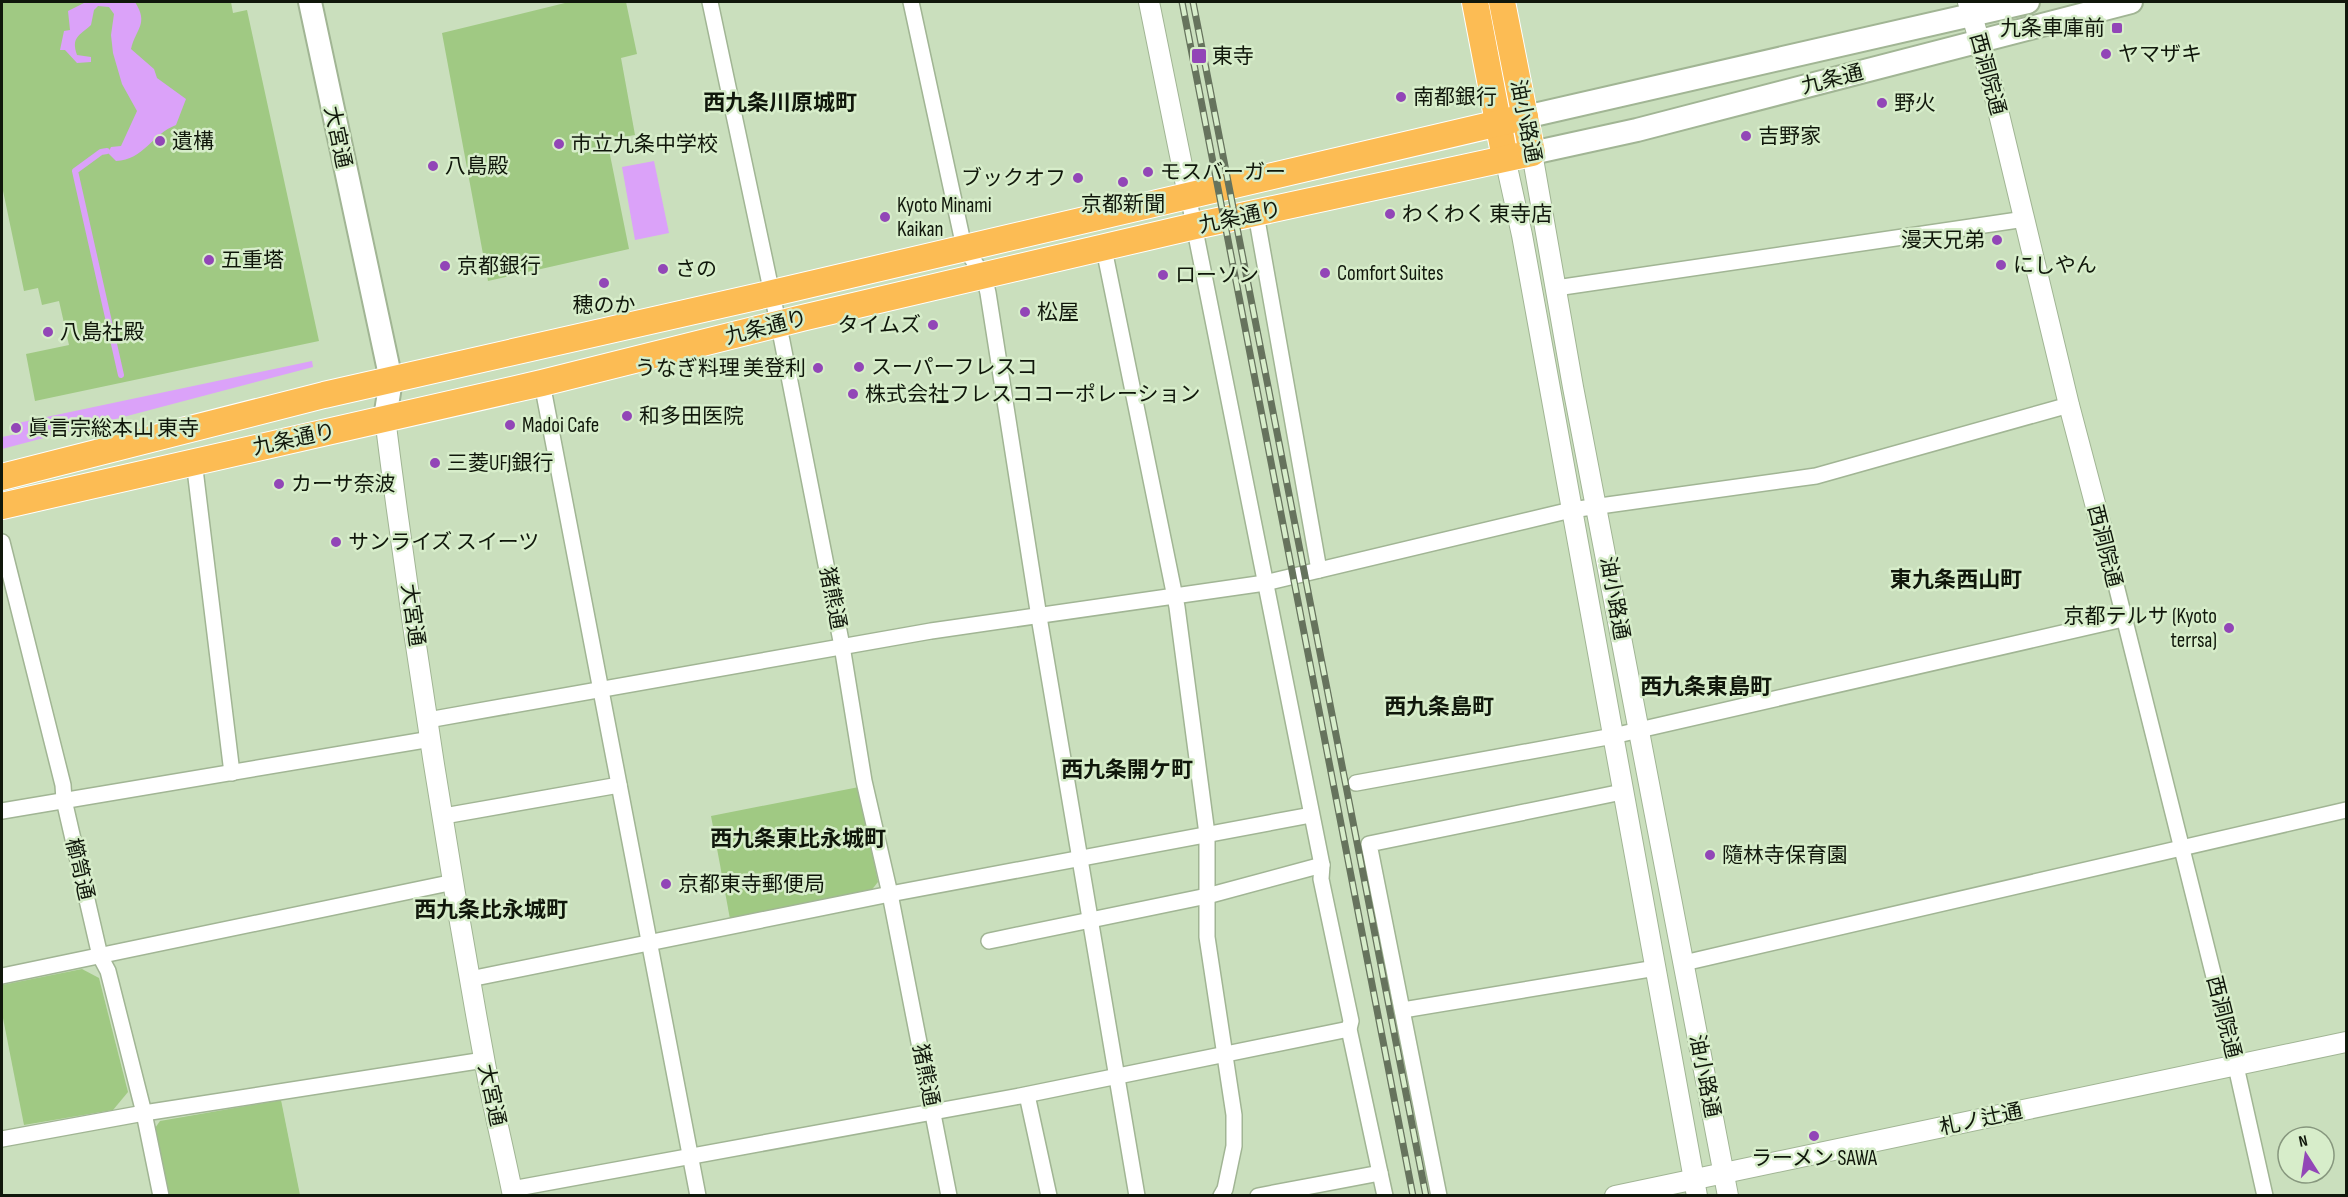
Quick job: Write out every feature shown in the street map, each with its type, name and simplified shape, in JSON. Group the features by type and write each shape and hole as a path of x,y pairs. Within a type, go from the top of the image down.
{"highway":[{"name":"油小路通","path":"1475,2 1505,158"},
{"name":"油小路通","path":"1502,2 1532,153"},
{"name":"九条通り","path":"2,477 216,421 1525,117"},
{"name":"九条通り","path":"2,506 542,383 779,324 1195,226 1532,153"}],"main road":[{"name":"大宮通","path":"310,2 391,380 385,418"},
{"name":"九条通","path":"1525,117 1970,9 2028,2"},
{"name":"九条通","path":"1532,153 1637,130 2132,2"}],"street":[{"name":"猪熊通","path":"710,2 773,293 842,646 864,781 890,894 949,1196"},
{"path":"911,2 964,248 984,276 1137,1196"},
{"path":"1149,2 1322,865 1321,879 1351,1021 1349,1029 1385,1196"},
{"name":"西洞院通","path":"1970,9 2025,219 2123,619 2183,848 2265,1196"},
{"name":"油小路通","path":"1532,153 1573,387 1598,506 1728,1196"},
{"name":"油小路通","path":"1505,158 1522,235 1570,510 1695,1187"},
{"path":"1256,214 1319,570"},
{"path":"1556,288 2025,219"},
{"path":"1104,249 1177,607 1207,834 1207,937 1234,1114 1234,1146 1225,1189 1221,1196"},
{"path":"542,383 603,691 698,1196"},
{"path":"2,811 232,773 603,691 842,646 1265,583 1570,510 1816,476 2069,405"},
{"name":"大宮通","path":"385,418 429,730 484,1060 512,1192"},
{"path":"194,461 232,773"},
{"name":"櫛笥通","path":"2,542 63,785 64,800 100,956 108,971 144,1113 161,1196"},
{"path":"1356,783 1613,736 2123,619"},
{"path":"444,816 619,785"},
{"path":"1438,1196 1369,844 1622,792"},
{"path":"1684,963 2346,810"},
{"path":"470,979 890,894 1311,815"},
{"path":"989,941 1207,896 1322,865"},
{"path":"2,976 454,882"},
{"path":"1403,1010 1656,968"},
{"path":"512,1192 1027,1095 1349,1029"},
{"name":"札ノ辻通","path":"1615,1196 1695,1187 1723,1173 2346,1042"},
{"path":"2,1139 144,1113 484,1060"},
{"path":"1027,1095 1049,1196"},
{"path":"1258,1196 1380,1173"}],"green space":[{"path":"2,2 231,2 233,13 247,10 319,341 35,401 26,354 69,345 59,301 42,305 38,288 24,291 2,186"},
{"name":"市立九条中学校","path":"569,2 626,2 637,54 621,58 635,135 607,140 629,249 488,281 442,33"},
{"path":"859,787 878,882 870,892 730,919 711,816"},
{"path":"82,969 99,978 128,1092 113,1110 24,1125 2,1013 2,985"},
{"path":"281,1100 300,1195 168,1195 155,1128 160,1121"}],"shaded area":[{"path":"86,2 135,2 141,21 131,49 154,69 157,78 186,99 176,125 160,134 141,152 126,160 116,161 108,153 111,147 121,146 137,111 122,84 113,53 111,35 114,14 109,7 98,6 94,10 91,25 76,40 77,55 91,57 91,62 77,63 65,50 60,50 64,31 70,30 68,11"},
{"path":"654,161 669,233 635,240 622,167"},
{"path":"312,361 313,367 2,449 2,437 21,433 18,423"}],"waterway":[{"path":"107,151 101,152 75,171 121,375"}],"railway":[{"path":"1182,2 1413,1196"},
{"path":"1193,2 1426,1196"}],"place":[{"name":"九条車庫前","path":"2117,28"},
{"name":"ヤマザキ","path":"2106,54"},
{"name":"東寺","path":"1199,56"},
{"name":"南都銀行","path":"1401,97"},
{"name":"野火","path":"1882,103"},
{"name":"吉野家","path":"1746,136"},
{"name":"遺構","path":"160,141"},
{"name":"市立九条中学校","path":"559,144"},
{"name":"八島殿","path":"433,166"},
{"name":"モスバーガー","path":"1148,172"},
{"name":"ブックオフ","path":"1078,178"},
{"name":"京都新聞","path":"1123,182"},
{"name":"わくわく 東寺店","path":"1390,214"},
{"name":"Kyoto Minami Kaikan","path":"885,217"},
{"name":"漫天兄弟","path":"1997,240"},
{"name":"五重塔","path":"209,260"},
{"name":"にしやん","path":"2001,265"},
{"name":"京都銀行","path":"445,266"},
{"name":"さの","path":"663,269"},
{"name":"Comfort Suites","path":"1325,273"},
{"name":"ローソン","path":"1163,275"},
{"name":"穂のか","path":"604,283"},
{"name":"松屋","path":"1025,312"},
{"name":"タイムズ","path":"933,325"},
{"name":"八島社殿","path":"48,332"},
{"name":"スーパーフレスコ","path":"859,367"},
{"name":"うなぎ料理 美登利","path":"818,368"},
{"name":"株式会社フレスココーポレーション","path":"853,394"},
{"name":"和多田医院","path":"627,416"},
{"name":"Madoi Cafe","path":"510,425"},
{"name":"眞言宗総本山 東寺","path":"16,428"},
{"name":"三菱UFJ銀行","path":"435,463"},
{"name":"カーサ奈波","path":"279,484"},
{"name":"サンライズ スイーツ","path":"336,542"},
{"name":"京都テルサ (Kyoto terrsa)","path":"2229,628"},
{"name":"隨林寺保育園","path":"1710,855"},
{"name":"京都東寺郵便局","path":"666,884"},
{"name":"ラーメン SAWA","path":"1814,1136"}],"district":[{"name":"西九条川原城町","path":"780,102"},
{"name":"東九条西山町","path":"1956,579"},
{"name":"西九条東島町","path":"1706,686"},
{"name":"西九条島町","path":"1439,706"},
{"name":"西九条開ケ町","path":"1127,769"},
{"name":"西九条東比永城町","path":"798,838"},
{"name":"西九条比永城町","path":"491,909"}]}
